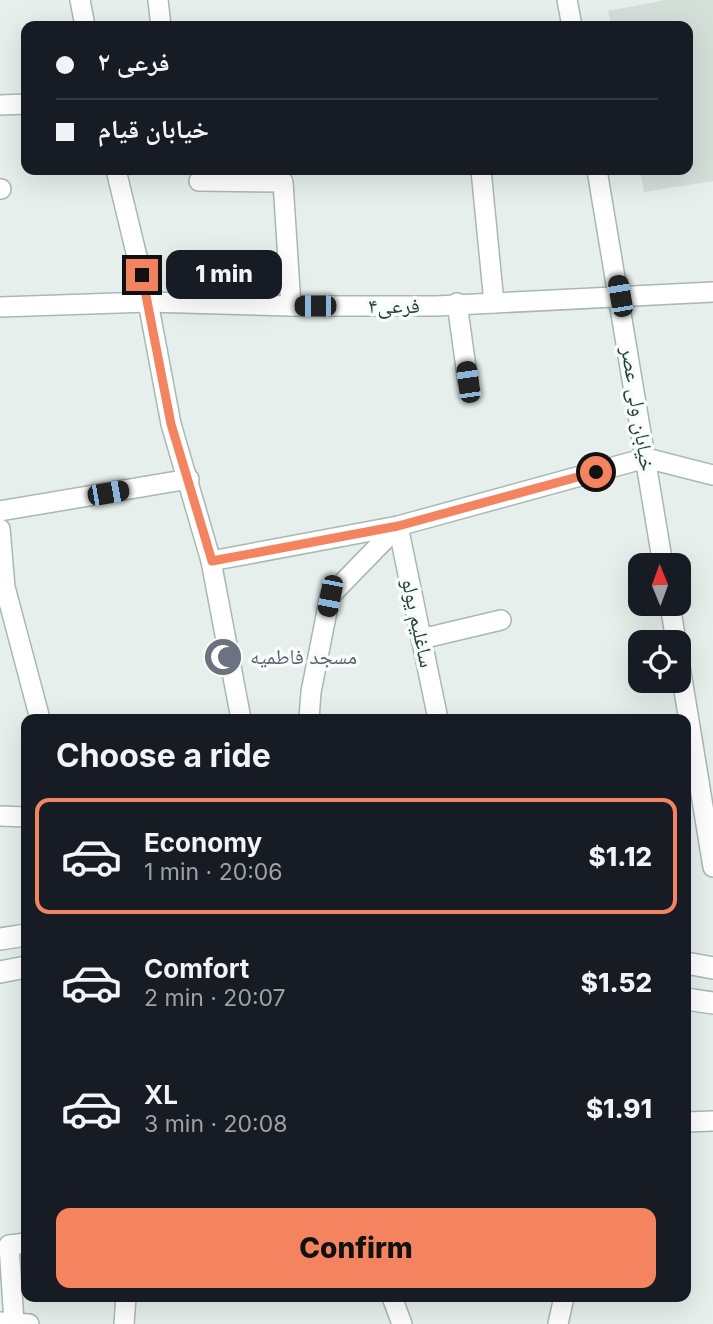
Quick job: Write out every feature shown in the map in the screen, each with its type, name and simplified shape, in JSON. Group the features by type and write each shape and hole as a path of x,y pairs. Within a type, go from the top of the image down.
{"main road":[{"path":"0,939 21,936"},
{"path":"691,964 713,968"},
{"path":"0,971 21,968"},
{"path":"691,1000 713,1003"}],"street":[{"path":"80,0 84,21"},
{"path":"158,0 160,21"},
{"path":"567,0 571,21"},
{"path":"0,105 21,104"},
{"path":"117,175 148,302 171,424 212,561 240,714"},
{"path":"481,175 494,303"},
{"name":"خیابان ولی عصر","path":"598,175 661,553"},
{"path":"199,181 283,182 291,306"},
{"name":"فرعی۴","path":"0,307 148,302 291,306 494,303 713,292"},
{"path":"457,303 468,382"},
{"path":"212,561 398,526 646,458 713,475"},
{"path":"0,512 189,479"},
{"path":"309,714 311,692 330,596 398,526"},
{"name":"ساغلیم یولو","path":"398,526 437,714"},
{"path":"0,529 5,587 39,714"},
{"path":"421,639 500,620"},
{"path":"684,693 688,714"},
{"path":"691,733 713,867"},
{"path":"0,816 21,817"},
{"path":"691,1122 713,1121"},
{"path":"14,1323 9,1245 21,1244"},
{"path":"124,1324 126,1302"},
{"path":"394,1302 402,1324"},
{"path":"558,1324 563,1302"}],"shaded area":[{"path":"665,0 713,0 713,181 644,192 641,175 693,175 693,21 610,21 608,11"}],"place":[{"name":"مسجد فاطمیه","path":"223,657"}],"route":[{"path":"142,275 171,424 212,561 398,526 596,472"}]}
